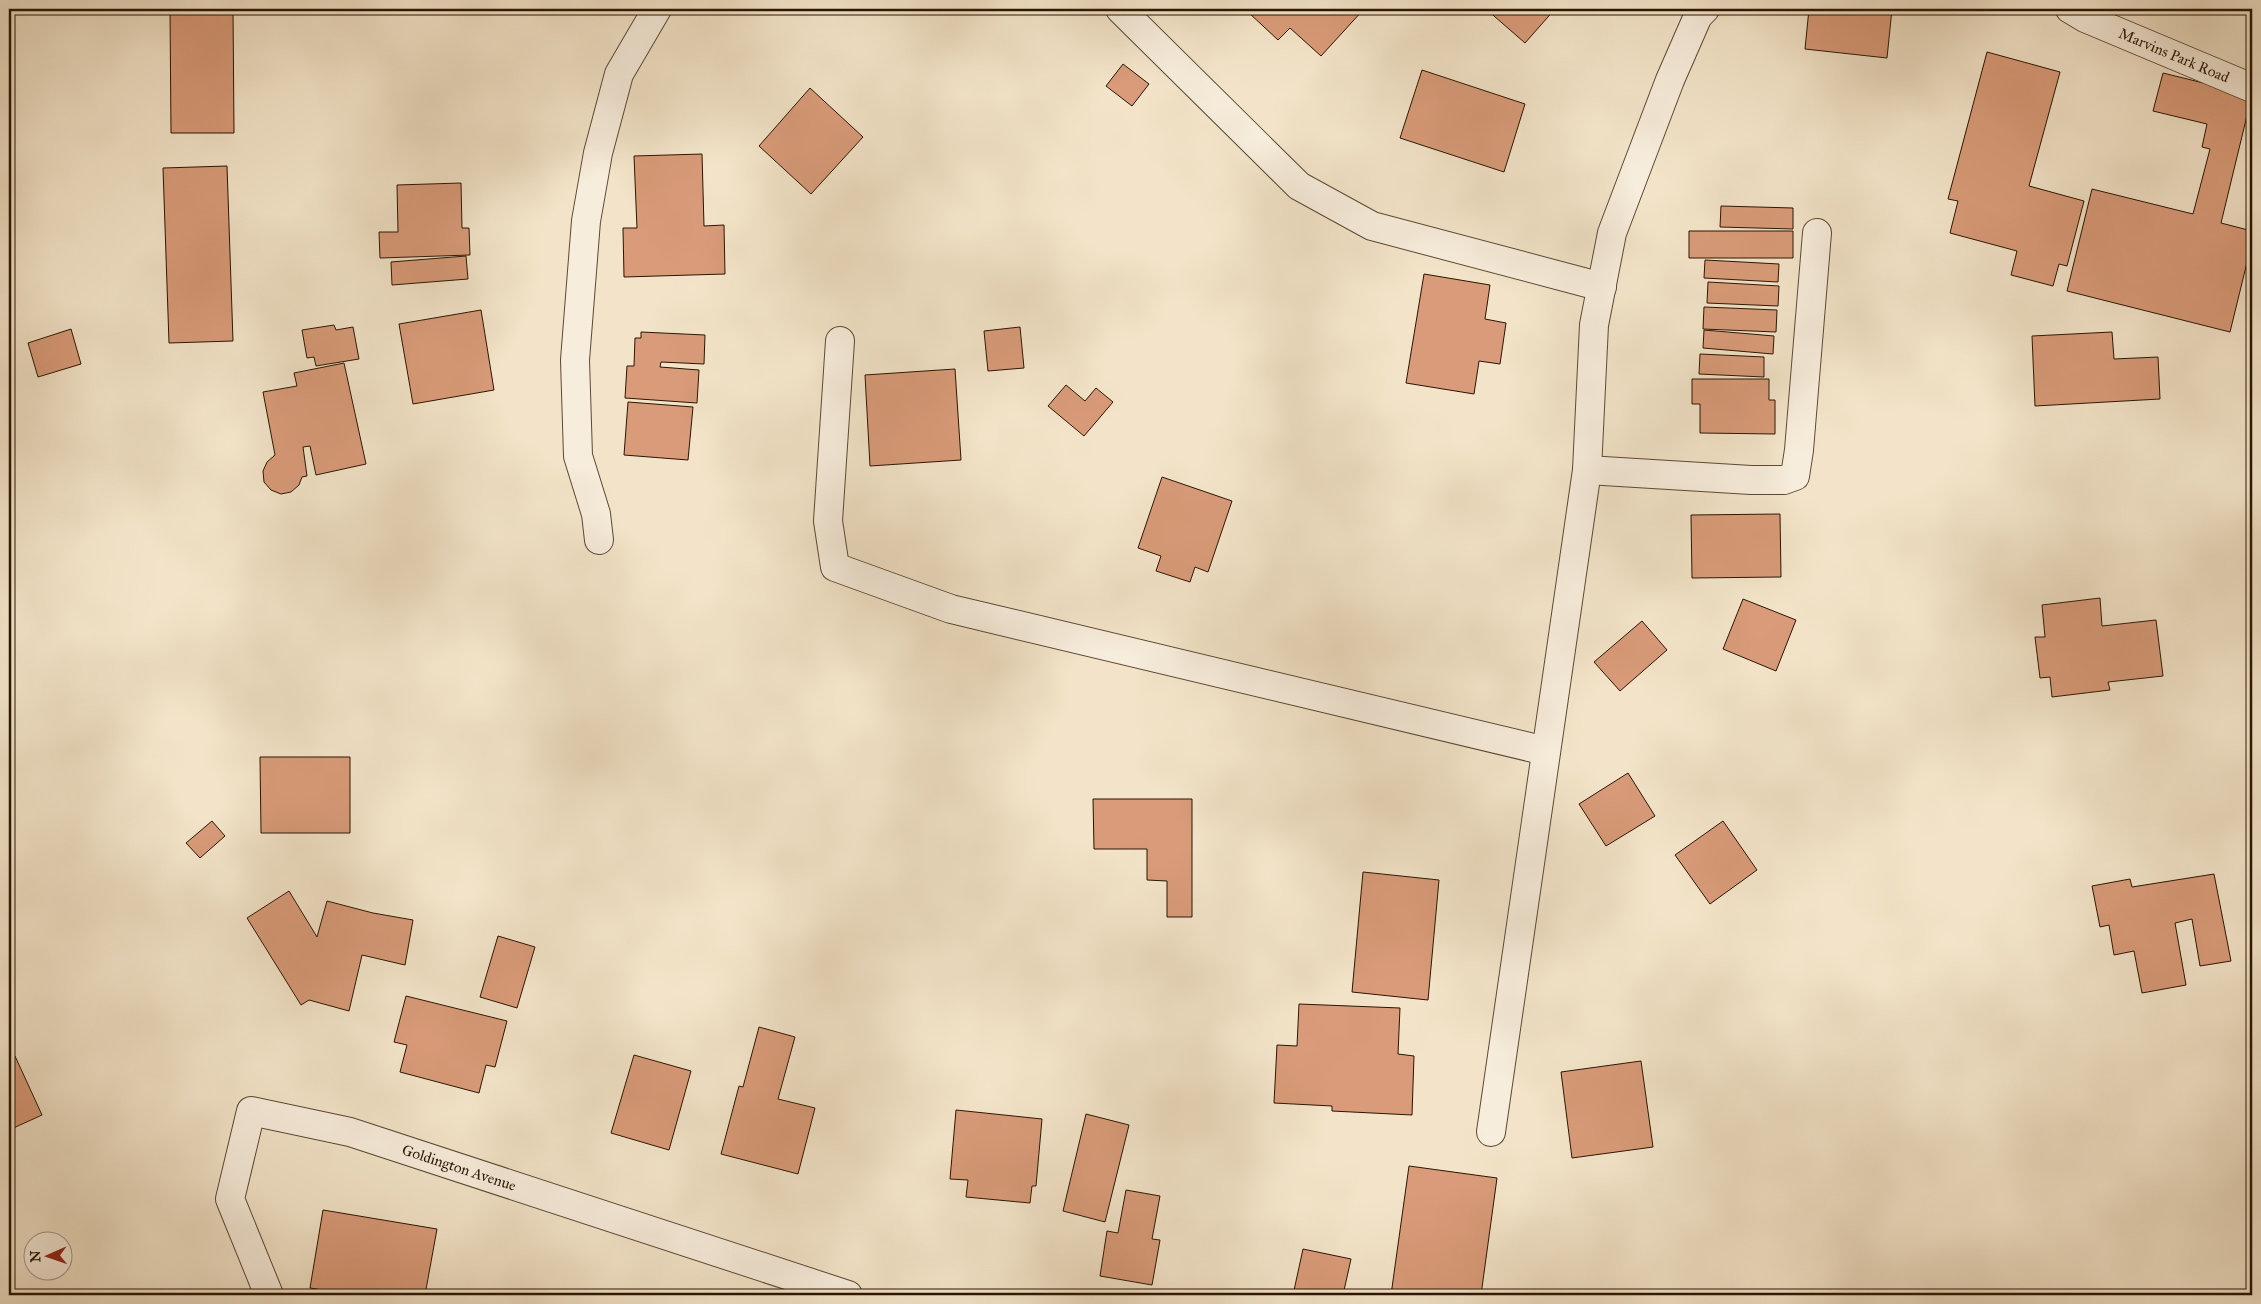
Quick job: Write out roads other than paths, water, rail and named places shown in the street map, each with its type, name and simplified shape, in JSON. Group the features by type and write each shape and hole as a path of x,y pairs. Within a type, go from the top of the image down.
{"street":[{"path":"599,540 596,514 578,456 575,360 586,221 598,153 619,74 657,9"},
{"path":"1120,9 1299,186 1372,226 1602,286"},
{"path":"1491,1132 1587,470 1594,324 1612,233 1637,164 1686,44 1698,16 1705,9"},
{"name":"Marvins Park Road","path":"2070,9 2085,18 2252,88"},
{"path":"1587,470 1751,480 1784,480 1795,476 1799,450 1817,233"},
{"path":"840,341 828,521 835,567 951,609 1546,751"},
{"name":"Goldington Avenue","path":"269,1295 230,1199 251,1111 350,1132 848,1295"}]}
